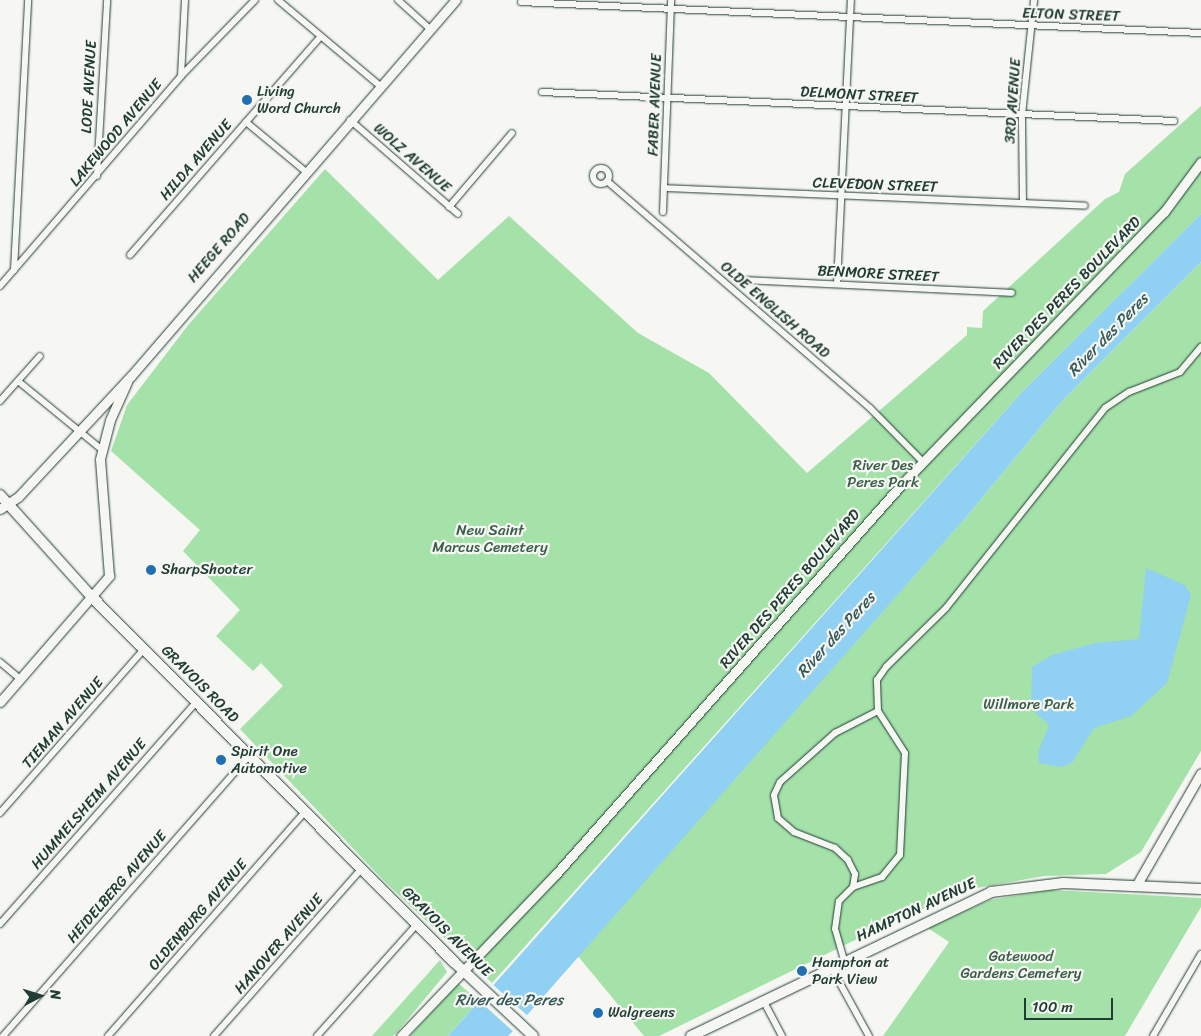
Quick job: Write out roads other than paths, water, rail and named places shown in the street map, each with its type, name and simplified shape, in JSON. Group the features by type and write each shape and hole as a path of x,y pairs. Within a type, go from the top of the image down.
{"main road":[{"name":"HEEGE ROAD","path":"4,507 131,376 305,171 456,0"},
{"name":"RIVER DES PERES BOULEVARD","path":"401,1036 461,969 556,874 923,462 1164,212 1201,162"},
{"path":"0,702 106,582 112,565 100,483 101,449 131,376"},
{"name":"GRAVOIS ROAD","path":"0,495 4,507 92,598 384,890"},
{"path":"1136,886 1201,774"},
{"name":"HAMPTON AVENUE","path":"691,1036 830,966 991,892 1048,883 1201,890"},
{"name":"GRAVOIS AVENUE","path":"384,890 461,969 529,1032"}],"street":[{"path":"14,270 28,0"},
{"name":"LODE AVENUE","path":"96,176 107,0"},
{"path":"181,76 185,0"},
{"name":"LAKEWOOD AVENUE","path":"0,286 181,76 254,0"},
{"path":"278,0 380,86"},
{"path":"398,0 430,29"},
{"name":"FABER AVENUE","path":"663,212 671,0"},
{"path":"837,284 851,0"},
{"name":"3RD AVENUE","path":"1023,203 1022,115 1034,0"},
{"name":"ELTON STREET","path":"521,2 1031,27 1201,33"},
{"name":"HILDA AVENUE","path":"130,255 320,36"},
{"name":"DELMONT STREET","path":"542,92 1174,121"},
{"name":"WOLZ AVENUE","path":"350,120 458,214"},
{"path":"246,122 305,171"},
{"path":"449,207 512,133"},
{"name":"OLDE ENGLISH ROAD","path":"607,181 870,408 923,462"},
{"name":"CLEVEDON STREET","path":"664,188 1085,206"},
{"name":"BENMORE STREET","path":"741,280 1012,294"},
{"path":"844,960 835,914 839,901 853,887 882,877 900,855 905,753 878,711 877,680 886,667 946,608 1097,417 1122,396 1180,372 1201,347"},
{"path":"0,401 40,356"},
{"path":"18,381 80,429 101,449"},
{"name":"TIEMAN AVENUE","path":"0,813 144,649"},
{"path":"0,662 20,679"},
{"name":"HUMMELSHEIM AVENUE","path":"1,921 197,701"},
{"path":"853,887 855,874 848,860 835,848 785,826 774,795 780,782 834,733 878,711"},
{"name":"HEIDELBERG AVENUE","path":"3,1036 250,755"},
{"name":"OLDENBURG AVENUE","path":"108,1036 306,811"},
{"name":"HANOVER AVENUE","path":"214,1036 362,868"},
{"path":"317,1036 417,924"},
{"path":"1153,1036 1201,954"},
{"path":"830,966 869,1036"},
{"path":"763,1000 782,1036"}],"water":[{"name":"River des Peres","path":"1201,214 1201,262 1062,401 968,515 513,1031 508,1036 448,1036 1022,392"},
{"path":"1146,568 1185,585 1191,595 1167,683 1131,716 1094,728 1072,763 1061,767 1039,763 1038,752 1049,725 1031,709 1032,667 1052,655 1095,643 1139,639"}],"place":[{"name":"Living Word Church","path":"247,100"},
{"name":"SharpShooter","path":"151,570"},
{"name":"Spirit One Automotive","path":"221,760"},
{"name":"Hampton at Park View","path":"802,971"},
{"name":"Walgreens","path":"598,1013"}],"park label":[{"name":"River Des Peres Park","path":"883,474"},
{"name":"New Saint Marcus Cemetery","path":"490,538"},
{"name":"Willmore Park","path":"1029,705"},
{"name":"Gatewood Gardens Cemetery","path":"1021,964"}]}
